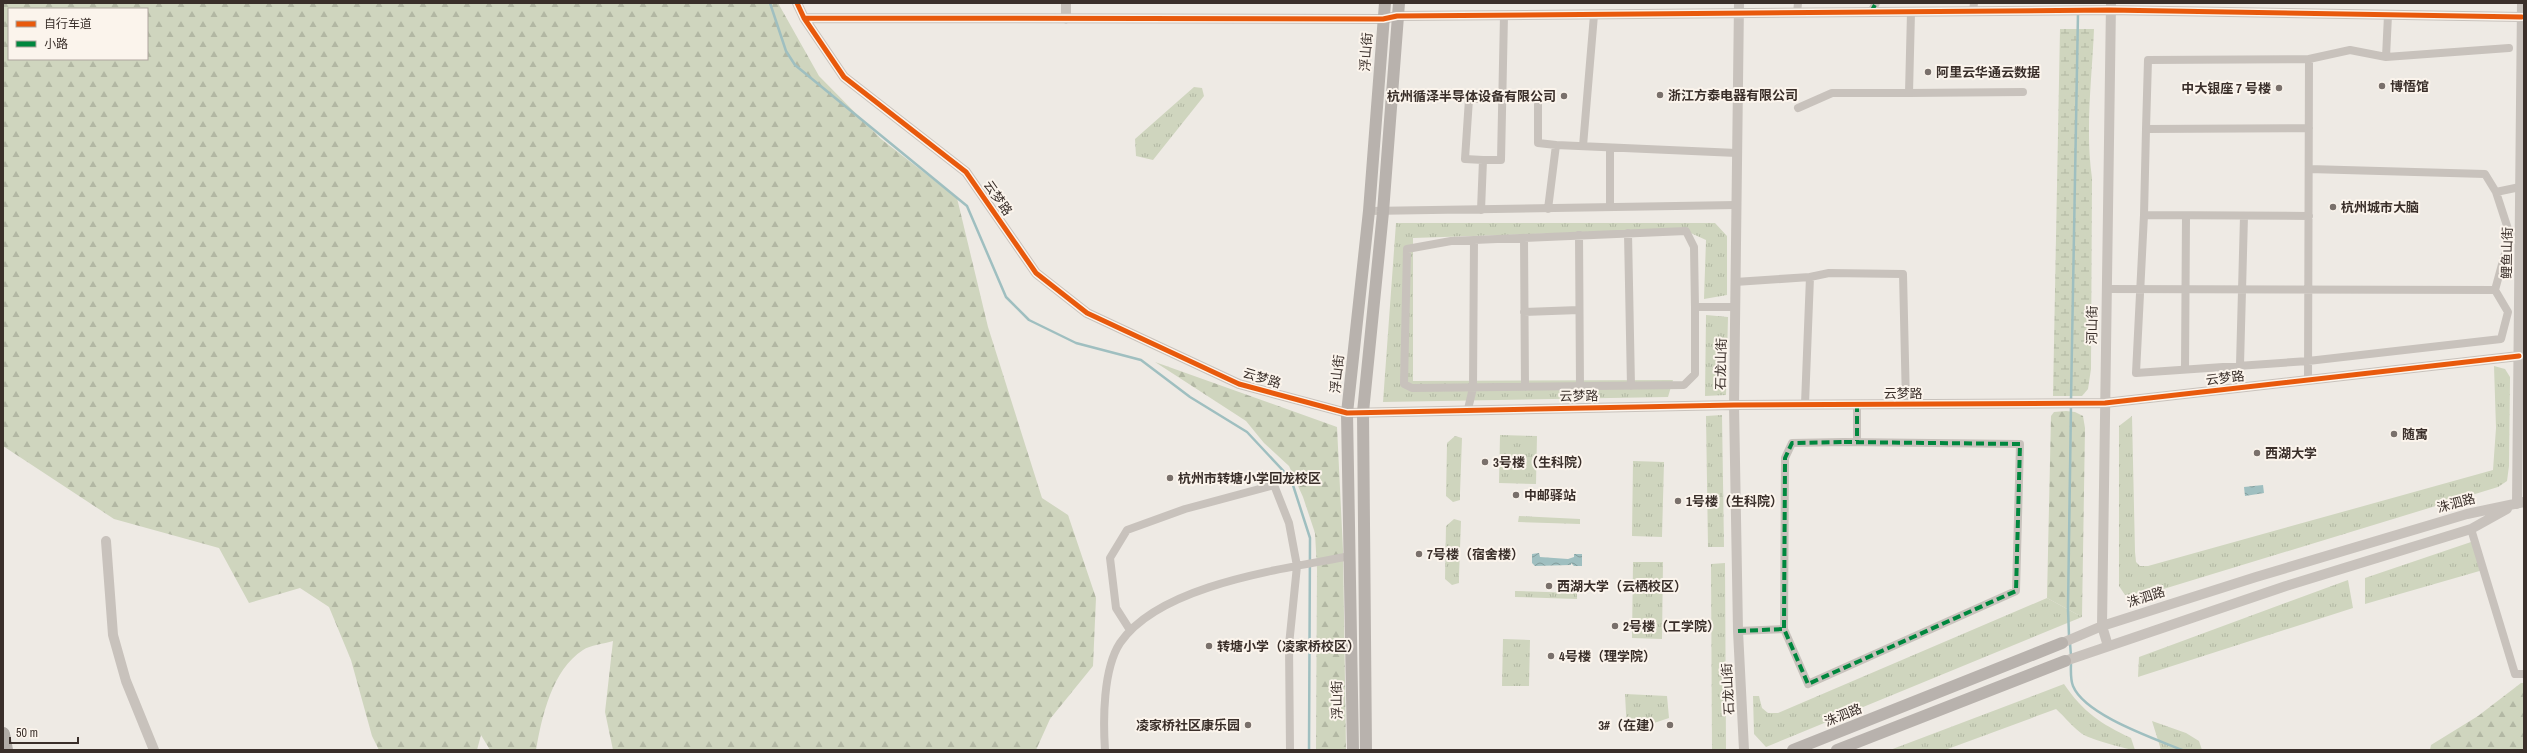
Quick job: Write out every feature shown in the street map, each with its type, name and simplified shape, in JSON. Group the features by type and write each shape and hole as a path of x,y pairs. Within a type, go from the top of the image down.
{"highway":[{"path":"3,734 6,750"}],"main road":[{"name":"浮山街","path":"1353,750 1347,413 1368,211 1384,3"},
{"path":"1366,750 1363,412 1383,212 1399,3"},
{"name":"洙泗路","path":"1793,750 2062,643"},
{"name":"洙泗路","path":"1837,750 2065,661"}],"street":[{"name":"云梦路","path":"797,3 804,18 844,77 966,172 1036,273 1087,313 1239,384 1347,413 1468,409 1805,404 2104,403 2518,356"},
{"path":"1066,3 1066,19"},
{"name":"鲤鱼山街","path":"2521,503 2518,356 2522,3"},
{"path":"804,18 1382,19 1397,16 1594,14 1739,8 1873,8 1912,12 1974,7 2085,10 2110,6 2522,18"},
{"name":"河山街","path":"2108,646 2102,626 2110,6"},
{"name":"石龙山街","path":"1739,8 1734,405 1738,630 1744,750"},
{"path":"1909,93 1912,12"},
{"path":"1583,146 1594,14"},
{"path":"1504,15 1502,97 1501,160 1465,159 1468,99 1502,97 1538,98 1538,142 1556,145 1610,148 1737,153"},
{"path":"2386,57 2388,15"},
{"path":"2309,169 2485,174 2496,192 2510,235 2495,290 2508,312 2501,339 2308,361 2136,373 2138,290 2144,215 2148,60 2310,59 2350,50 2386,57 2509,48"},
{"path":"2308,380 2310,59"},
{"path":"1798,108 1832,93 2023,92"},
{"path":"2146,129 2309,128"},
{"path":"1548,209 1556,145"},
{"path":"1610,148 1610,208"},
{"path":"1481,210 1483,160"},
{"path":"2496,192 2520,187"},
{"path":"1368,211 1383,212 1736,205"},
{"path":"2144,215 2309,216"},
{"path":"2185,369 2186,216"},
{"path":"2240,365 2244,216"},
{"path":"1686,231 1694,247 1695,374 1684,385 1412,388 1404,384 1407,249 1452,241 1579,235 1686,231"},
{"path":"1628,233 1631,386"},
{"path":"1579,235 1580,386"},
{"path":"1524,238 1525,387"},
{"path":"1468,409 1473,388 1474,240"},
{"path":"1735,282 1810,277 1829,273 1903,274 1906,404"},
{"path":"1805,404 1810,277"},
{"path":"2106,289 2495,290"},
{"path":"1695,308 1735,307"},
{"path":"1524,312 1579,310"},
{"path":"1857,404 1857,441"},
{"path":"1857,441 2020,444 2016,591 1808,684 1784,629 1785,458 1792,443 1857,441"},
{"path":"1130,630 1116,608 1110,558 1126,530 1185,509 1274,484 1289,523 1301,565 1289,645 1290,750"},
{"name":"洙泗路","path":"2065,661 2286,586 2471,529 2521,503"},
{"name":"洙泗路","path":"2062,643 2078,638 2102,626 2459,516 2521,503"},
{"path":"2471,529 2514,674 2524,674"},
{"path":"106,541 113,635 126,681 154,750"},
{"path":"1105,750 1104,723 1109,670 1119,644 1136,623 1166,605 1212,587 1301,565 1350,556"},
{"path":"1738,630 1784,629"}],"green space":[{"path":"3,3 778,3 819,76 881,139 957,198 988,327 1042,498 1068,515 1096,598 1093,666 1050,719 1036,750 613,750 605,712 613,641 586,648 572,659 563,669 556,681 545,709 536,750 490,750 481,735 477,750 379,750 372,736 351,660 329,607 300,588 249,603 219,548 114,519 3,446"},
{"path":"2060,29 2094,29 2089,123 2092,178 2091,369 2088,389 2082,396 2053,396"},
{"path":"1194,87 1202,88 1204,96 1153,160 1136,156 1135,139"},
{"path":"1396,223 1715,223 1727,236 1727,295 1704,299 1706,240 1682,229 1413,238 1413,381 1673,380 1668,397 1383,402"},
{"path":"1706,315 1728,317 1726,395 1705,396"},
{"path":"1155,362 1337,427 1343,550 1346,750 1316,750 1317,569 1315,533 1303,497 1289,466 1264,443 1246,421"},
{"path":"2494,366 2505,369 2510,377 2509,466 2507,481 2498,487 2134,598 2125,595 2119,586 2119,426 2132,416 2136,562 2140,566 2148,566 2493,470 2496,428"},
{"path":"2054,412 2075,412 2083,416 2085,428 2082,617 2047,598 2051,416"},
{"path":"1722,415 1724,547 1708,547 1706,416"},
{"path":"1500,435 1537,436 1536,484 1499,483"},
{"path":"1455,436 1462,438 1460,500 1453,502 1446,496 1447,443"},
{"path":"1633,461 1664,462 1662,537 1632,536"},
{"path":"1519,516 1580,519 1580,524 1518,522"},
{"path":"1454,519 1461,521 1459,583 1452,585 1445,579 1446,526"},
{"path":"2474,541 2483,570 2365,604 2365,578"},
{"path":"1633,562 1663,562 1662,639 1632,638"},
{"path":"1725,563 1726,750 1712,750 1711,564"},
{"path":"2348,580 2353,608 2138,677 2139,657"},
{"path":"1515,591 1577,593 1577,599 1515,597"},
{"path":"2047,598 2082,617 1766,747 1754,734 1753,696 1759,696 1762,708 1768,713 1778,713"},
{"path":"1503,639 1530,640 1529,686 1502,686"},
{"path":"2521,683 2524,683 2524,750 2430,750 2431,745 2478,716"},
{"path":"2064,684 2078,702 2093,716 2111,728 2131,738 2135,750 2110,744 2084,735 2056,709 1945,750 1890,750"},
{"path":"1625,694 1667,696 1669,718 1627,732"},
{"path":"2152,721 2186,733 2199,741 2202,750 2161,750"}],"water":[{"path":"2263,485 2264,493 2245,496 2244,487"},
{"path":"1539,553 1540,557 1568,559 1574,557 1574,554 1582,554 1582,566 1574,566 1571,563 1571,565 1535,566 1532,563 1532,554"}],"waterway":[{"path":"770,3 786,51 795,65 967,206 1006,297 1029,320 1076,343 1141,360 1190,397 1247,432 1291,479 1310,538 1309,750"},
{"path":"2071,400 2078,13"},
{"path":"2069,636 2068,609 2071,405"},
{"path":"2070,643 2071,656"},
{"path":"2071,661 2071,677 2073,686 2080,697 2091,707 2121,724 2182,750"}],"marked path":[{"path":"1871,12 1876,3"},
{"path":"1857,404 1857,441"},
{"path":"1844,442 2020,444 2016,591 1808,684 1784,629 1785,458 1792,443 1844,442"},
{"path":"1738,631 1784,629"}],"cycle path":[{"path":"797,3 804,18 844,77 966,172 1036,273 1087,313 1239,384 1347,413 1734,405 2105,403 2519,356"},
{"path":"804,18 1383,19 1397,16 2109,10 2522,17"}],"place":[{"name":"阿里云华通云数据","path":"1928,72"},
{"name":"博悟馆","path":"2382,86"},
{"name":"中大银座 7 号楼","path":"2279,88"},
{"name":"浙江方泰电器有限公司","path":"1660,95"},
{"name":"杭州循泽半导体设备有限公司","path":"1564,96"},
{"name":"杭州城市大脑","path":"2333,207"},
{"name":"随寓","path":"2394,434"},
{"name":"西湖大学","path":"2257,453"},
{"name":"3号楼（生科院）","path":"1485,462"},
{"name":"杭州市转塘小学回龙校区","path":"1170,478"},
{"name":"中邮驿站","path":"1516,495"},
{"name":"1号楼（生科院）","path":"1678,501"},
{"name":"7号楼（宿舍楼）","path":"1419,554"},
{"name":"西湖大学（云栖校区）","path":"1549,586"},
{"name":"2号楼（工学院）","path":"1615,626"},
{"name":"转塘小学（凌家桥校区）","path":"1209,646"},
{"name":"4号楼（理学院）","path":"1551,656"},
{"name":"凌家桥社区康乐园","path":"1248,725"},
{"name":"3#（在建）","path":"1670,725"}]}
